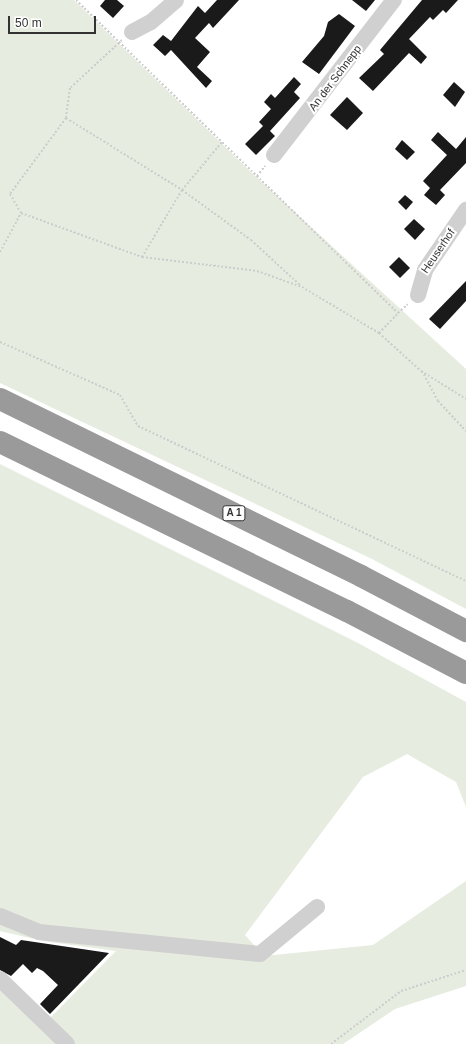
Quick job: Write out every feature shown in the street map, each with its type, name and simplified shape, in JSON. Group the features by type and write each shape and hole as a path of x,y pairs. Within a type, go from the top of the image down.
{"highway":[{"name":"A 1","path":"0,399 361,576 466,631"},
{"path":"0,442 346,611 466,673"}],"street":[{"path":"132,32 151,22 176,0"},
{"name":"An der Schnepp","path":"274,155 394,0"},
{"name":"Heuserhof","path":"418,295 425,270 466,210"},
{"path":"0,916 38,932 260,954 317,907"},
{"path":"0,979 67,1044"}],"path":[{"path":"76,0 398,313"},
{"path":"132,32 119,42 70,88 66,118 10,194 21,213 142,257 256,271 302,287"},
{"path":"66,118 182,190 251,240 302,287 379,334 421,371 466,399"},
{"path":"142,257 182,190 222,142"},
{"path":"0,252 21,213"},
{"path":"379,334 398,313 418,295"},
{"path":"0,342 120,395 138,426 466,581"},
{"path":"421,371 438,401 466,431"},
{"path":"331,1044 401,991 466,970"}],"shaded area":[{"path":"0,0 74,0 252,173 466,369 466,609 372,559 0,383"},
{"path":"0,464 358,643 466,702 466,807 456,782 407,754 363,777 245,935 264,956 373,945 466,881 466,986 395,1009 343,1044 0,1044 0,973 49,1019 116,951 43,941 0,931"}],"building":[{"path":"105,0 117,0 124,6 113,18 100,6"},
{"path":"217,0 239,0 213,28 209,23 195,38 210,52 197,67 212,81 206,88 171,50 165,56 153,45 163,35 171,41 198,6 205,13"},
{"path":"352,0 375,0 366,11"},
{"path":"422,0 458,0 446,13 443,10 433,20 430,17 409,39 427,57 421,64 409,53 373,91 359,78 384,54 380,50"},
{"path":"339,14 355,26 319,74 302,62 324,36 328,22"},
{"path":"294,77 301,84 294,92 300,98 270,131 275,136 256,155 245,144 263,126 259,122 271,109 264,102 271,94 275,98"},
{"path":"454,82 465,92 455,107 443,95"},
{"path":"347,97 363,113 347,130 330,115"},
{"path":"438,132 456,149 466,137 466,163 440,190 445,195 436,205 424,195 430,188 423,181 447,155 431,140"},
{"path":"402,140 415,152 407,160 395,149"},
{"path":"405,195 413,202 406,210 398,202"},
{"path":"414,219 425,229 415,240 404,229"},
{"path":"399,257 410,268 400,278 389,267"},
{"path":"466,281 466,301 440,329 429,319"},
{"path":"0,937 16,945 21,940 109,953 50,1014 40,1004 58,985 43,971 37,968 32,973 23,964 11,976 0,970"}]}
